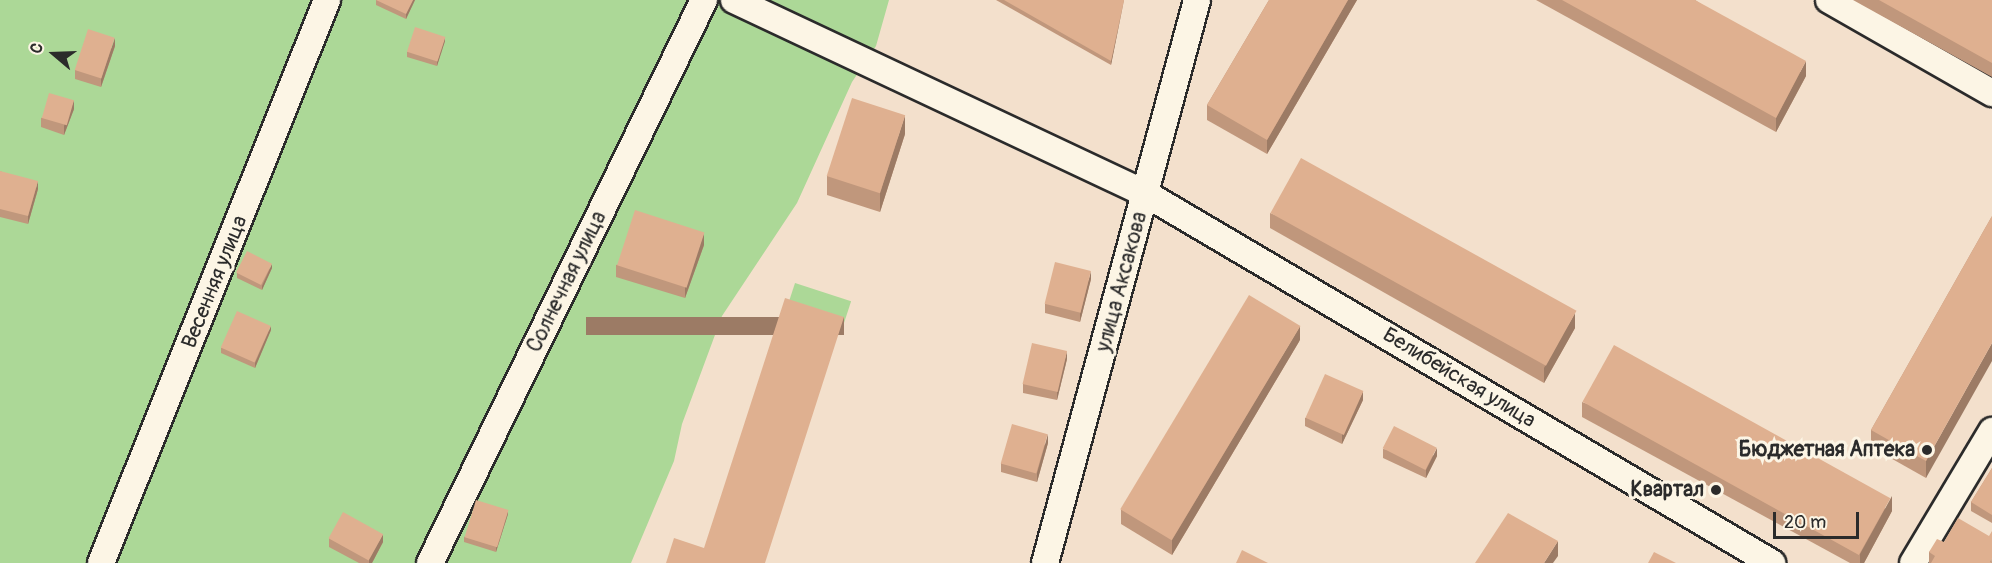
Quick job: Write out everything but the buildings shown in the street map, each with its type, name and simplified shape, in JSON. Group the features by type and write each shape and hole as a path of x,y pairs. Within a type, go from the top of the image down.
{"street":[{"name":"Весенняя улица","path":"101,563 326,0"},
{"name":"Солнечная улица","path":"430,563 704,0"},
{"name":"Белибейская улица","path":"734,0 1146,194 1772,563"},
{"name":"улица Аксакова","path":"1046,563 1197,0"},
{"path":"1829,0 1992,93"},
{"path":"1913,563 1992,431"}],"green space":[{"path":"0,0 889,0 876,46 852,82 797,203 722,316 682,424 674,461 631,563 0,563"},
{"path":"795,283 851,301 844,324 788,306"}],"place":[{"name":"Бюджетная Аптека","path":"1927,450"},
{"name":"Квартал","path":"1716,490"}]}
